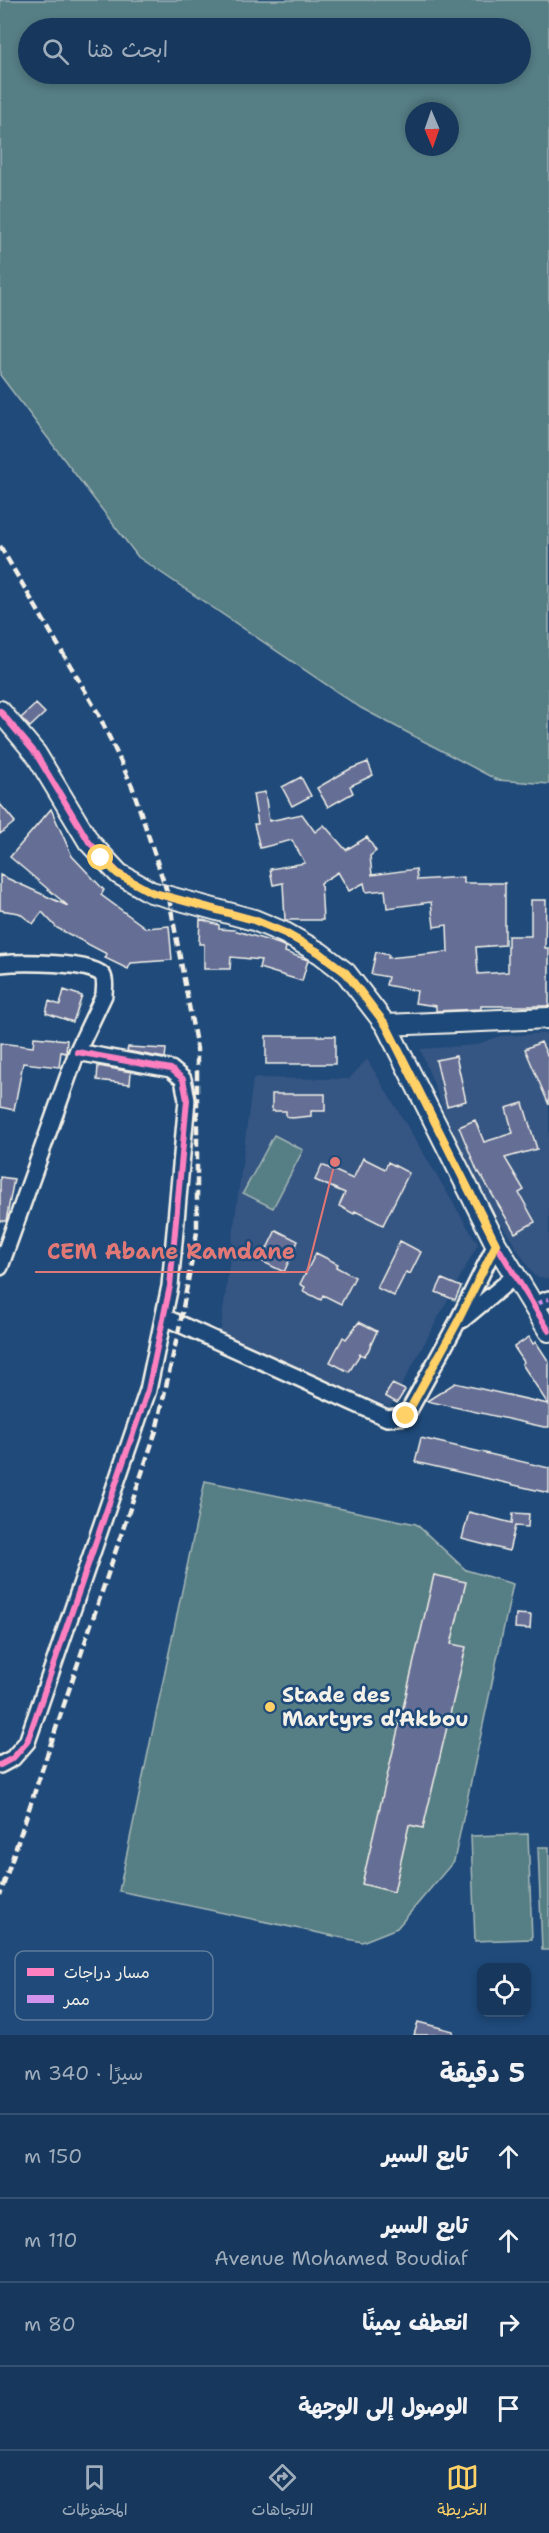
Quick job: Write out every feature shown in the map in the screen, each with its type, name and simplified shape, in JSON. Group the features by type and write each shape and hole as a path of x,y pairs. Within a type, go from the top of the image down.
{"street":[{"path":"0,711 36,754 89,842 118,874 151,892 254,920 285,933 320,953 346,973 386,1025 496,1244 516,1275 542,1302 549,1331"},
{"path":"0,964 29,963 96,969 103,976 104,995 77,1052 0,1267"},
{"path":"386,1025 549,1018"},
{"path":"0,1765 13,1758 27,1742 37,1717 148,1390 170,1286 184,1141 187,1100 185,1084 177,1072 171,1069 77,1052"},
{"path":"164,1317 387,1418 406,1416 457,1323 496,1244"},
{"path":"457,1323 516,1275"}],"shaded area":[{"path":"549,1033 549,1279 534,1276 479,1189 449,1124 420,1049 474,1045 500,1036"},
{"path":"367,1059 478,1244 390,1407 220,1335 253,1078 349,1079"}],"green space":[{"path":"0,0 549,0 549,784 497,780 361,708 138,557 0,375"},
{"path":"274,1135 303,1150 273,1208 243,1193"},
{"path":"205,1481 416,1524 466,1570 513,1584 454,1861 397,1928 362,1942 119,1891"},
{"path":"528,1834 532,1939 475,1941 471,1836"},
{"path":"538,1847 549,1847 549,1950 542,1950"}],"building":[{"path":"36,704 45,713 30,727 21,718"},
{"path":"368,762 373,775 350,786 353,793 328,807 317,788 350,769"},
{"path":"301,777 311,796 292,806 282,787"},
{"path":"265,792 269,821 302,814 315,832 324,825 346,850 367,837 376,851 370,856 372,875 416,869 417,880 464,877 464,883 505,883 505,945 476,947 478,974 508,972 508,936 531,936 531,900 546,900 545,948 549,948 549,1006 481,1006 481,1009 436,1011 436,1006 415,1003 417,991 386,985 388,977 371,974 376,952 389,955 388,958 448,952 447,925 434,927 431,902 387,908 385,890 366,892 364,883 349,891 338,872 321,883 323,920 285,920 283,883 273,885 270,869 305,863 292,840 260,848 254,824 258,824 253,794"},
{"path":"0,804 15,822 0,834"},
{"path":"51,809 72,856 104,890 101,895 146,928 169,926 172,960 131,963 128,969 105,958 107,954 57,928 42,912 33,924 19,913 0,910 0,875 68,906 10,857"},
{"path":"200,919 219,925 219,929 234,930 279,944 286,947 285,952 308,960 302,981 259,968 261,960 231,957 230,969 204,969 204,944 199,944"},
{"path":"64,990 82,996 73,1022 46,1013 49,1001 60,1005"},
{"path":"266,1036 335,1036 335,1064 266,1064"},
{"path":"34,1037 67,1040 66,1053 61,1052 59,1067 23,1063 14,1110 0,1107 0,1043 33,1047"},
{"path":"541,1042 549,1059 549,1105 525,1049"},
{"path":"128,1047 166,1049 165,1058 127,1051"},
{"path":"456,1056 466,1101 447,1106 436,1060"},
{"path":"98,1066 131,1072 130,1084 97,1080"},
{"path":"272,1094 325,1094 325,1111 311,1111 311,1116 292,1118 286,1116 286,1111 272,1111"},
{"path":"523,1103 537,1149 505,1158 524,1190 519,1193 535,1222 515,1233 478,1173 459,1127 475,1120 484,1142 513,1133 506,1108"},
{"path":"363,1158 385,1169 388,1162 409,1173 383,1225 339,1206 345,1193 315,1180 322,1165 353,1179"},
{"path":"0,1177 14,1179 6,1221 0,1221"},
{"path":"276,1230 298,1241 284,1272 261,1261"},
{"path":"400,1241 421,1252 410,1274 406,1272 394,1296 377,1288"},
{"path":"316,1253 338,1264 336,1267 355,1277 341,1304 323,1295 321,1300 303,1291 305,1287 300,1284"},
{"path":"442,1279 461,1287 455,1300 436,1292"},
{"path":"359,1322 377,1331 368,1351 364,1356 360,1354 349,1372 330,1362 343,1337 346,1339"},
{"path":"529,1337 533,1344 536,1342 549,1362 549,1427 427,1401 455,1383 548,1404 522,1364 524,1362 514,1347"},
{"path":"392,1384 405,1390 397,1403 385,1396"},
{"path":"421,1438 549,1468 549,1493 415,1462"},
{"path":"469,1512 512,1523 513,1513 529,1514 528,1527 515,1526 509,1551 462,1539"},
{"path":"434,1575 466,1582 451,1644 466,1647 423,1828 409,1825 394,1892 362,1884"},
{"path":"516,1614 531,1615 530,1629 515,1628"},
{"path":"418,2022 453,2031 452,2035 414,2035"}],"railway":[{"path":"0,546 98,713 132,786 169,898 197,1049 197,1232 180,1324 156,1431 0,1895"}],"marked path":[{"path":"534,1305 549,1299"}],"cycle path":[{"path":"0,711 36,754 89,842 119,874 151,892 254,920 285,933 320,953 346,973 386,1025 496,1244 549,1331"},
{"path":"0,1765 13,1758 27,1742 148,1390 170,1286 187,1100 183,1079 171,1069 77,1052"}],"place":[{"name":"CEM Abane Ramdane","path":"335,1162"},
{"name":"Stade des Martyrs d’Akbou","path":"270,1707"}],"route":[{"path":"101,858 118,874 151,892 254,920 285,933 320,953 346,973 386,1025 496,1244 457,1323 406,1416"}]}
